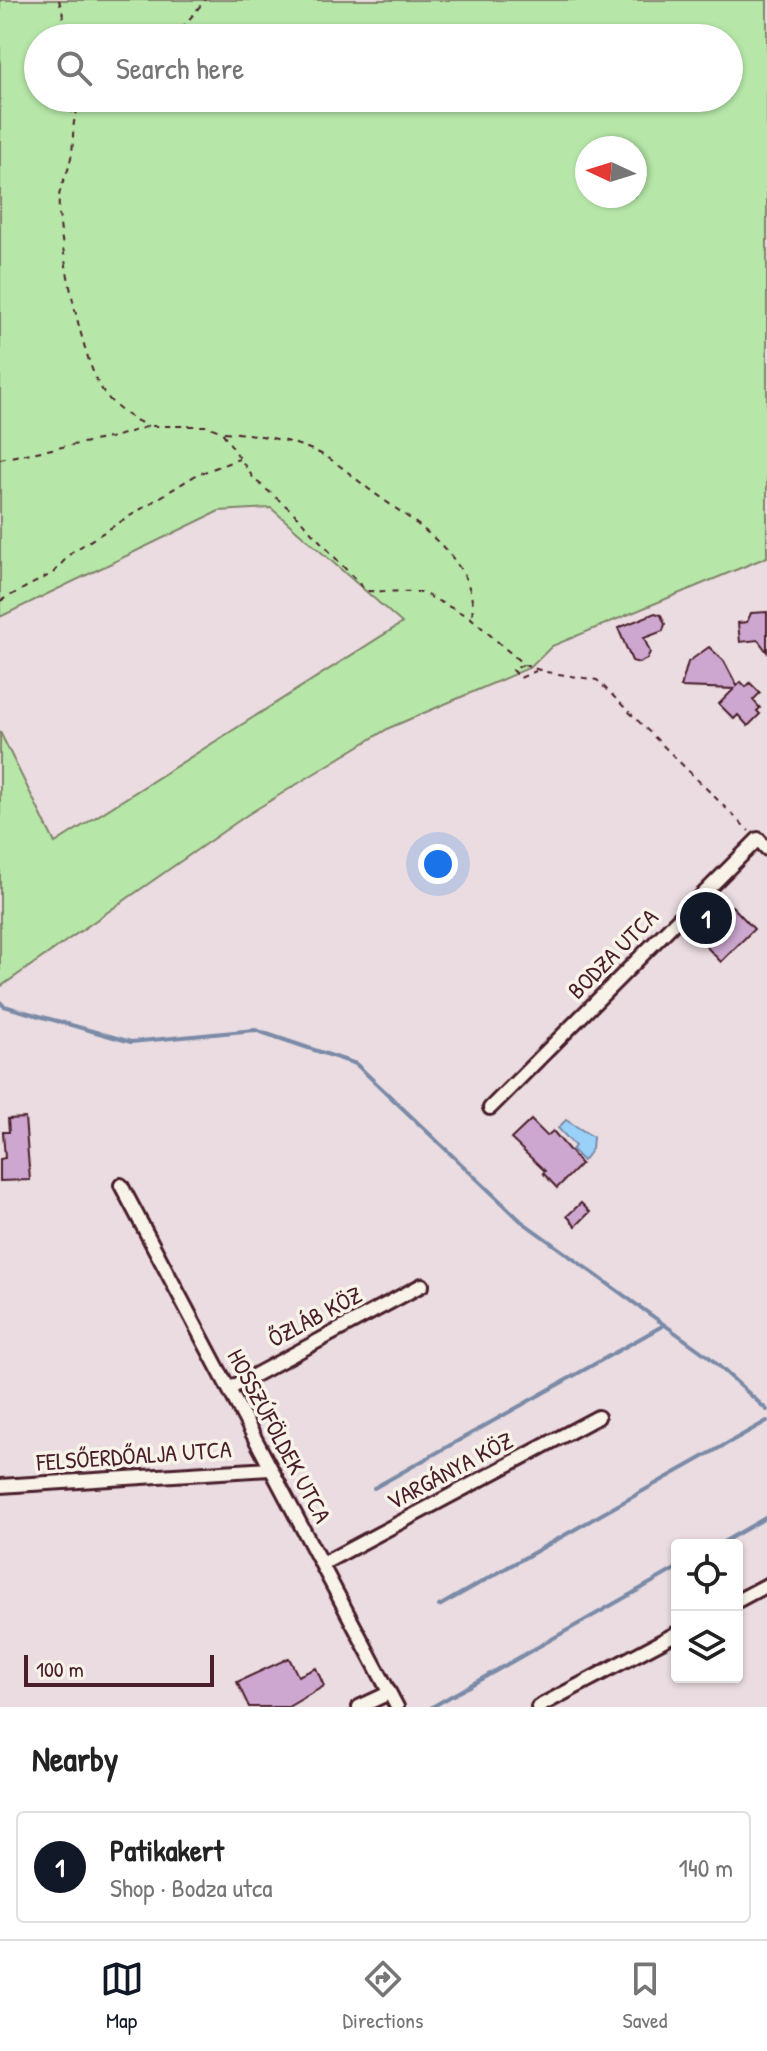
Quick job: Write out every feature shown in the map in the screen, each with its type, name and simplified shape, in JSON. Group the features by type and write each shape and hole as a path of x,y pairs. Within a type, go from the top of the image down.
{"street":[{"name":"BODZA UTCA","path":"490,1108 762,844"},
{"name":"HOSSZÚFÖLDEK UTCA","path":"121,1185 397,1707"},
{"name":"ŐZLÁB KÖZ","path":"229,1389 422,1285"},
{"name":"VARGÁNYA KÖZ","path":"322,1564 598,1417"},
{"name":"FELSŐERDŐALJA UTCA","path":"0,1486 270,1469"},
{"path":"743,1598 767,1585"},
{"path":"538,1707 671,1636"},
{"path":"359,1707 389,1693"}],"path":[{"path":"59,0 65,24"},
{"path":"185,24 205,0"},
{"path":"72,112 71,160 59,197 64,259 86,361 101,389 123,414 149,426"},
{"path":"72,116 75,112"},
{"path":"0,459 114,437 149,426 207,426 222,432 279,439 325,457 423,529 455,561 473,605 471,618"},
{"path":"222,432 254,479 292,511 366,591 421,592 471,618 524,665 597,680 762,844"},
{"path":"0,601 53,573 72,552 196,475 240,458"},
{"path":"524,665 512,670 520,678 539,670"}],"green space":[{"path":"0,0 767,0 767,557 552,646 531,667 389,728 247,815 0,987 0,732 55,843 402,623 271,508 219,511 0,617"}],"water":[{"path":"566,1120 593,1137 592,1149 583,1161 572,1150 575,1146 558,1128"}],"building":[{"path":"767,612 767,652 758,640 740,642 738,623 747,622 751,613"},
{"path":"655,613 661,615 665,624 663,631 644,638 650,652 647,659 639,663 632,661 618,628"},
{"path":"709,647 724,661 737,686 741,682 746,687 750,683 760,693 753,700 760,708 757,711 760,714 748,726 738,715 734,719 719,704 734,689 681,687 688,662"},
{"path":"732,906 754,929 721,962 701,941"},
{"path":"25,1118 30,1180 0,1181 0,1159 5,1158 3,1132 9,1132 8,1119"},
{"path":"531,1120 547,1136 553,1131 581,1164 557,1188 543,1173 545,1171 511,1139"},
{"path":"581,1203 590,1212 576,1226 567,1216"},
{"path":"289,1658 298,1676 316,1668 324,1686 288,1707 249,1707 237,1682"}],"waterway":[{"path":"0,1002 4,1006 131,1042 255,1030 356,1064 521,1221 709,1357 767,1410"},
{"path":"374,1488 664,1325"},
{"path":"439,1606 767,1421"},
{"path":"728,1539 767,1517"},
{"path":"432,1707 671,1571"}],"place":[{"name":"Patikakert","path":"706,918"}]}
